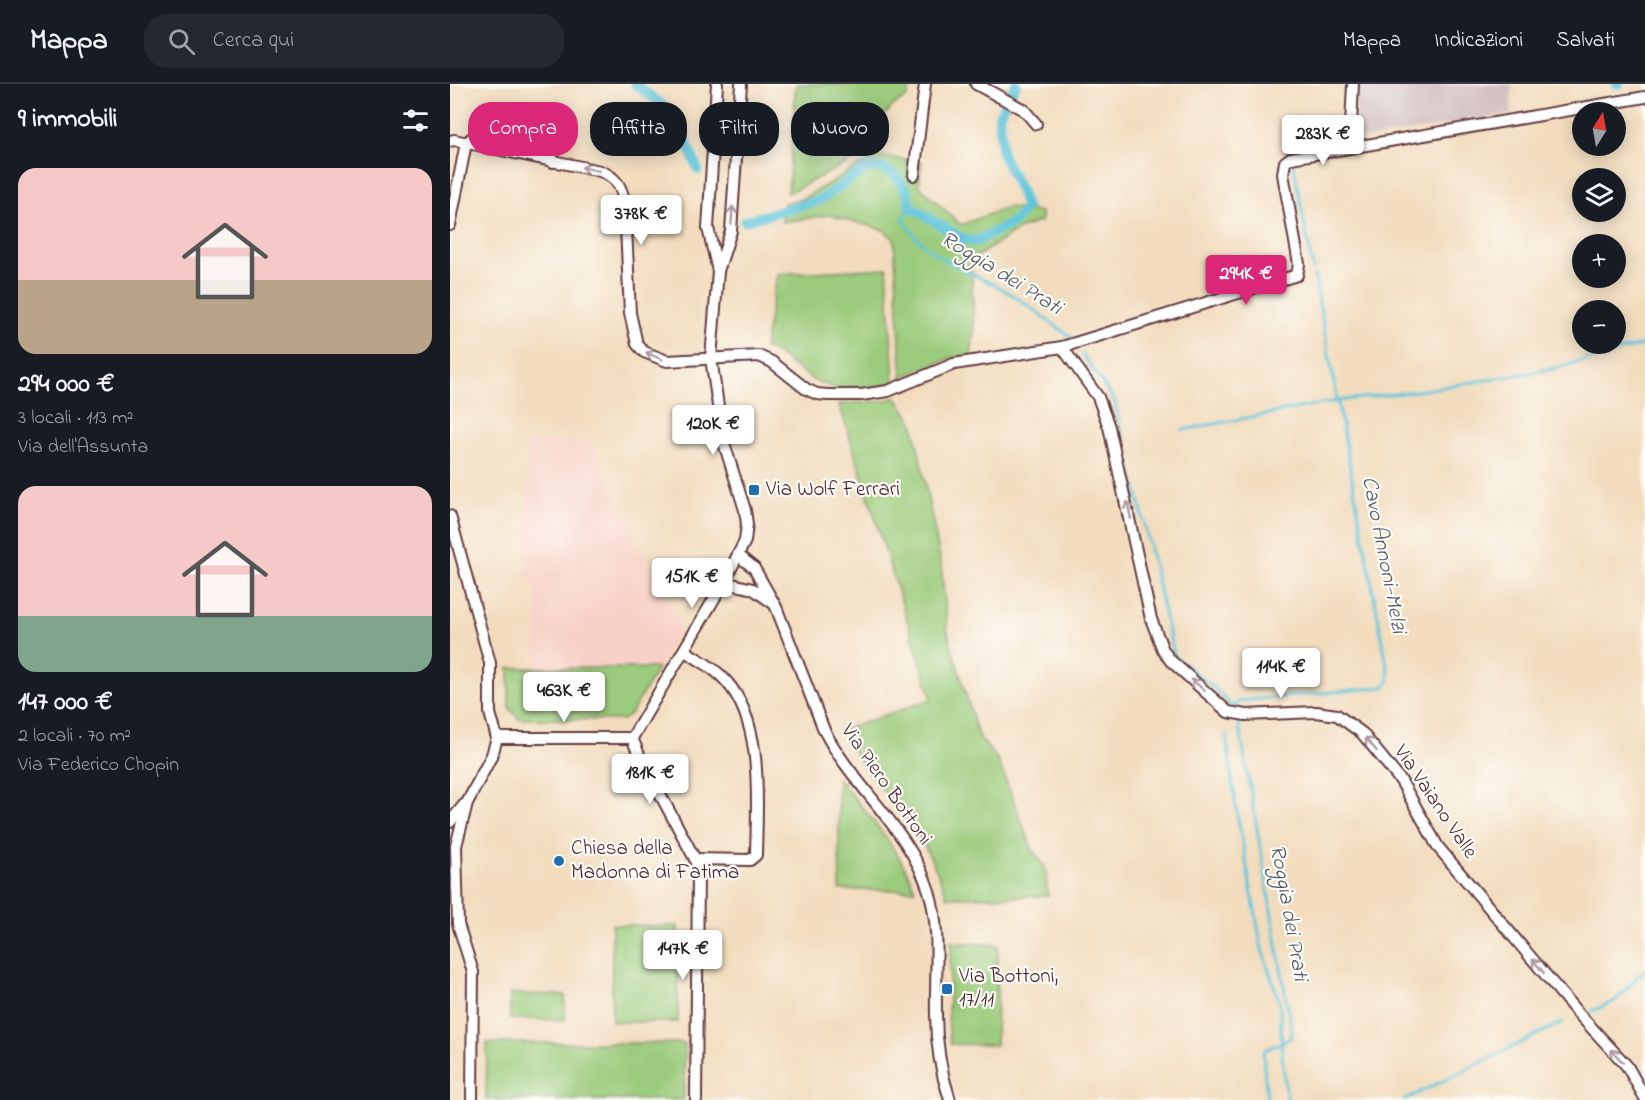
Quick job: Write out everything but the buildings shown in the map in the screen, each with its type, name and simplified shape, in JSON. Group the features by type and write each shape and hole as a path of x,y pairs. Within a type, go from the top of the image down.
{"street":[{"path":"715,102 717,84"},
{"path":"740,102 741,84"},
{"path":"914,175 925,84"},
{"path":"976,84 1024,110 1036,124"},
{"path":"1350,146 1353,84"},
{"path":"450,141 605,173 616,180 625,205 630,312 637,344 644,352 667,361 759,356 772,362 806,389 828,396 888,391 954,364 1062,347 1298,274 1299,264 1283,174 1286,162 1291,158 1350,146 1645,97"},
{"path":"450,225 466,143 472,138 536,121 553,162"},
{"path":"712,156 708,228 718,271"},
{"path":"632,738 685,651 739,556 745,541 746,517 723,441 711,358 718,271 731,231 736,156"},
{"name":"Via Vaiano Valle","path":"1062,347 1098,397 1109,427 1151,619 1162,650 1221,708 1228,712 1246,715 1316,712 1337,715 1362,733 1401,781 1438,847 1579,1015 1627,1066 1645,1098"},
{"path":"450,516 490,663 490,713 497,738 492,755 467,803 458,835 453,870 458,924 473,972 472,1100"},
{"name":"Via Piero Bottoni","path":"739,556 753,567 775,604 786,627 824,730 833,747 897,830 910,850 929,891 935,931 937,1034 950,1100"},
{"path":"724,582 753,589 775,604"},
{"path":"685,651 717,672 733,689 744,708 754,744 756,855 750,860 696,859"},
{"path":"497,738 632,738"},
{"path":"632,738 640,757 696,859 698,871 696,1100"},
{"path":"450,822 467,803"},
{"path":"450,926 462,942"}],"shaded area":[{"path":"1357,84 1512,84 1511,114 1353,141"},
{"path":"529,441 592,443 640,547 681,626 658,668 535,668 537,589 525,576"}],"green space":[{"path":"796,84 910,84 908,96 889,110 889,102 795,102"},
{"path":"791,152 791,156 867,156 855,159 788,193"},
{"path":"876,156 922,162 919,186 961,225 1008,207 1041,212 1041,221 1021,228 971,260 974,330 971,356 951,358 902,377 894,239 884,230 829,215 782,222 784,203 802,199"},
{"path":"887,268 894,383 882,386 835,388 815,381 773,351 764,348 777,274"},
{"path":"896,397 913,422 941,563 948,634 978,736 998,760 1032,849 1045,867 1048,896 947,897 935,866 919,837 863,765 842,730 932,699 839,404 884,401"},
{"path":"509,668 658,668 632,712 623,720 519,719 509,708"},
{"path":"838,778 891,845 915,890 840,890"},
{"path":"612,925 678,926 678,1022 612,1022"},
{"path":"951,942 998,945 996,1045 950,1044 948,1018"},
{"path":"510,994 565,995 565,1020 510,1019"},
{"path":"487,1043 685,1043 684,1100 486,1100"}],"waterway":[{"path":"635,84 670,111 684,135 698,170"},
{"path":"745,221 820,200 868,167 882,168 896,176 907,191 910,206 961,238 975,242 1014,222 1026,207 1002,154 999,115 1016,84"},
{"name":"Cavo Annoni-Melzi","path":"1292,153 1294,150 1341,142 1344,139 1347,84"},
{"name":"Cavo Annoni-Melzi","path":"1293,163 1313,269"},
{"name":"Roggia dei Prati","path":"910,206 903,219 925,246 951,264 1011,294 1071,337"},
{"name":"Cavo Annoni-Melzi","path":"1233,709 1239,701 1383,687 1387,684 1389,676 1314,275"},
{"path":"1183,430 1337,401 1425,390 1552,369 1645,344"},
{"name":"Roggia dei Prati","path":"1082,354 1114,400 1175,657 1213,687 1235,709"},
{"name":"Roggia dei Prati","path":"1238,718 1292,1032 1291,1038 1265,1050 1263,1054 1267,1100"},
{"name":"Cavo Annoni-Melzi","path":"1226,734 1236,808 1262,949 1280,1004 1287,1100"},
{"path":"1592,1011 1615,1001 1645,969"},
{"path":"1404,1100 1563,1022"}],"place":[{"name":"Via Wolf Ferrari","path":"754,490"},
{"name":"Chiesa della Madonna di Fatima","path":"559,861"},
{"name":"Via Bottoni, 17/11","path":"947,989"}]}
